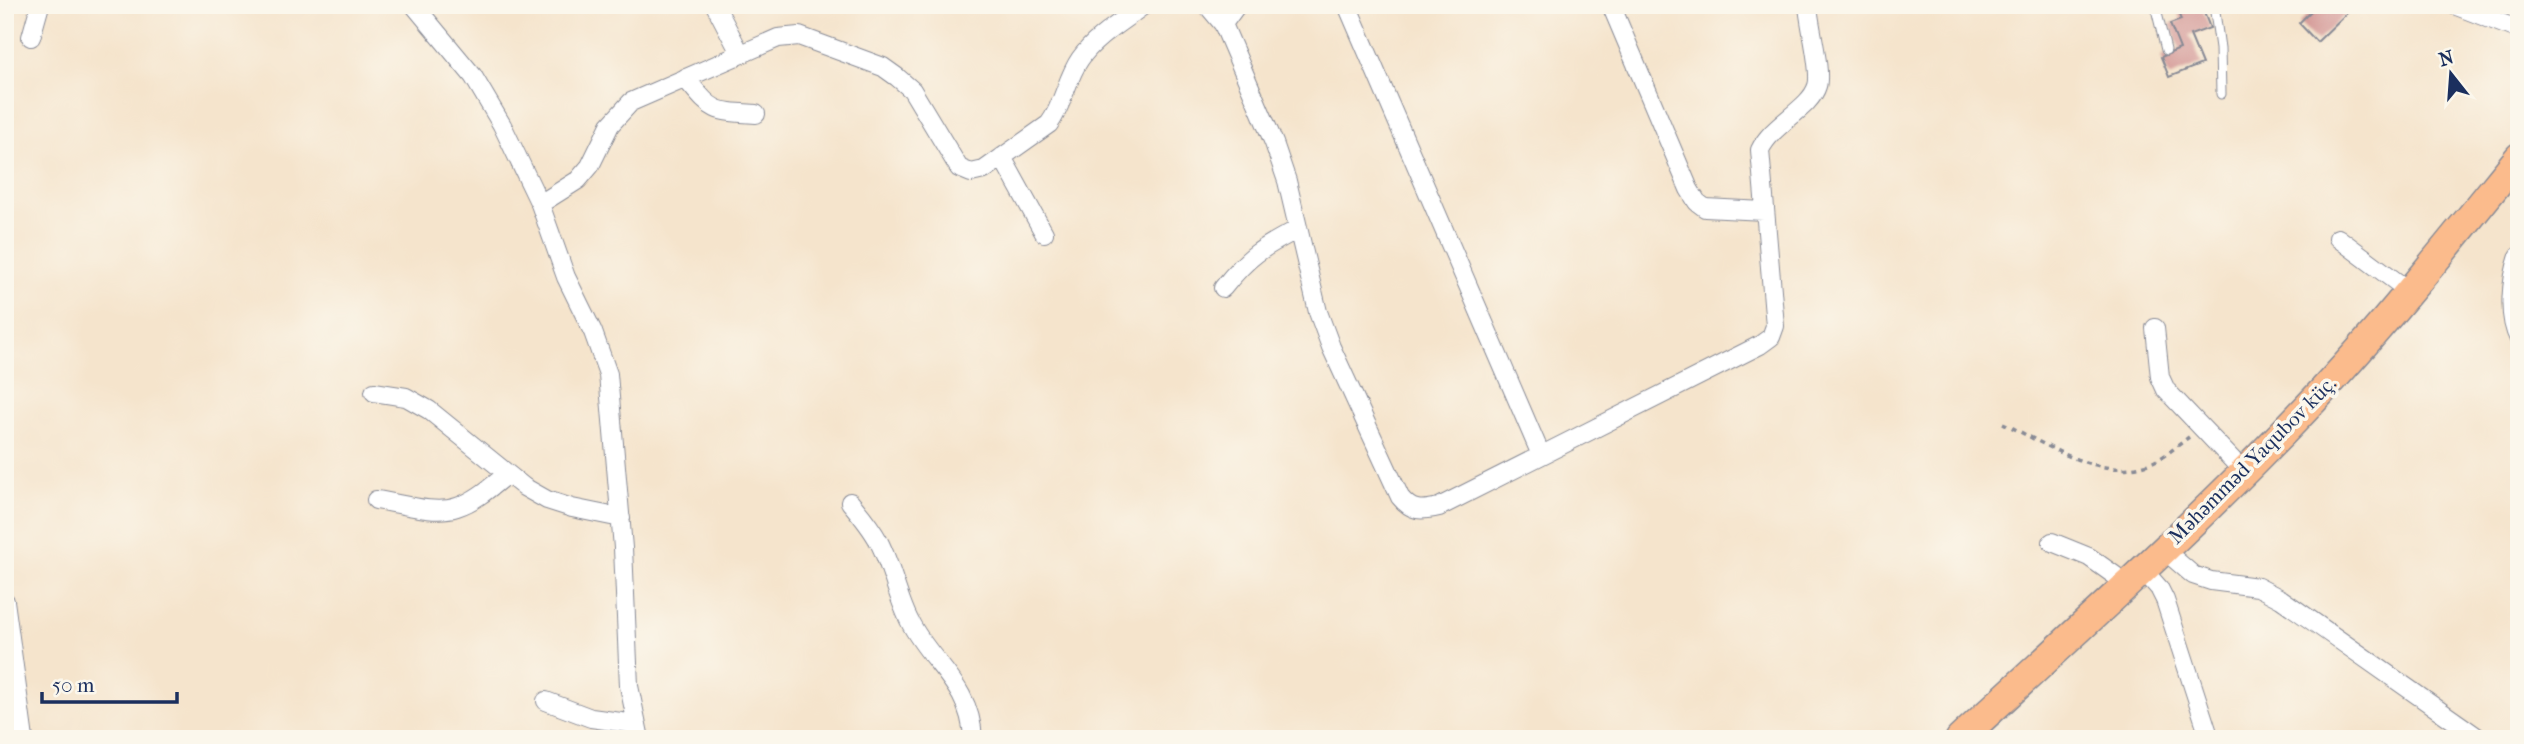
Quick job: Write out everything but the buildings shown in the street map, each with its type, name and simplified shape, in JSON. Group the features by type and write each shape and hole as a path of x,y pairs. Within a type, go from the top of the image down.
{"main road":[{"name":"Məhəmməd Yaqubov küç.","path":"1960,739 2164,550 2304,411 2410,292 2519,157"}],"street":[{"path":"31,37 40,5"},
{"path":"414,5 473,76 502,125 540,204 566,277 593,332 608,373 621,518 628,675 638,731 591,718 546,701"},
{"path":"715,5 740,53"},
{"path":"540,204 579,180 590,166 610,125 631,103 740,53 778,38 799,36 883,67 912,90 959,168 971,173 984,170 1049,124 1057,113 1080,59 1093,45 1144,5"},
{"path":"1207,5 1223,24 1275,143 1318,312 1331,347 1400,497 1407,506 1419,511 1439,507 1760,345 1771,337 1775,326 1760,149 1766,137 1808,100 1817,86 1818,73 1808,5"},
{"path":"1223,24 1237,5"},
{"path":"1347,5 1541,455"},
{"path":"1611,5 1689,189 1697,202 1705,208 1764,211"},
{"path":"2454,5 2519,30"},
{"path":"685,78 709,106 719,112 756,114"},
{"path":"1002,158 1044,233"},
{"path":"1223,288 1241,264 1260,249 1298,229"},
{"path":"2338,238 2410,292"},
{"path":"2519,256 2511,305 2514,331 2519,339"},
{"path":"2155,328 2160,377 2166,390 2244,472"},
{"path":"374,392 406,397 429,410 524,487 547,500 621,518"},
{"path":"376,500 442,510 457,507 476,498 507,474"},
{"path":"850,502 879,541 915,632 948,672 963,698 972,726 973,739"},
{"path":"2052,542 2159,588 2210,739"},
{"path":"2164,550 2193,575 2211,581 2258,587 2281,599 2480,739"},
{"path":"5,601 24,739"}],"lane":[{"path":"2155,5 2165,50"},
{"path":"2214,5 2220,48 2221,94"}],"path":[{"path":"2003,423 2085,462 2103,467 2131,468 2151,463 2170,452 2200,427"}]}
